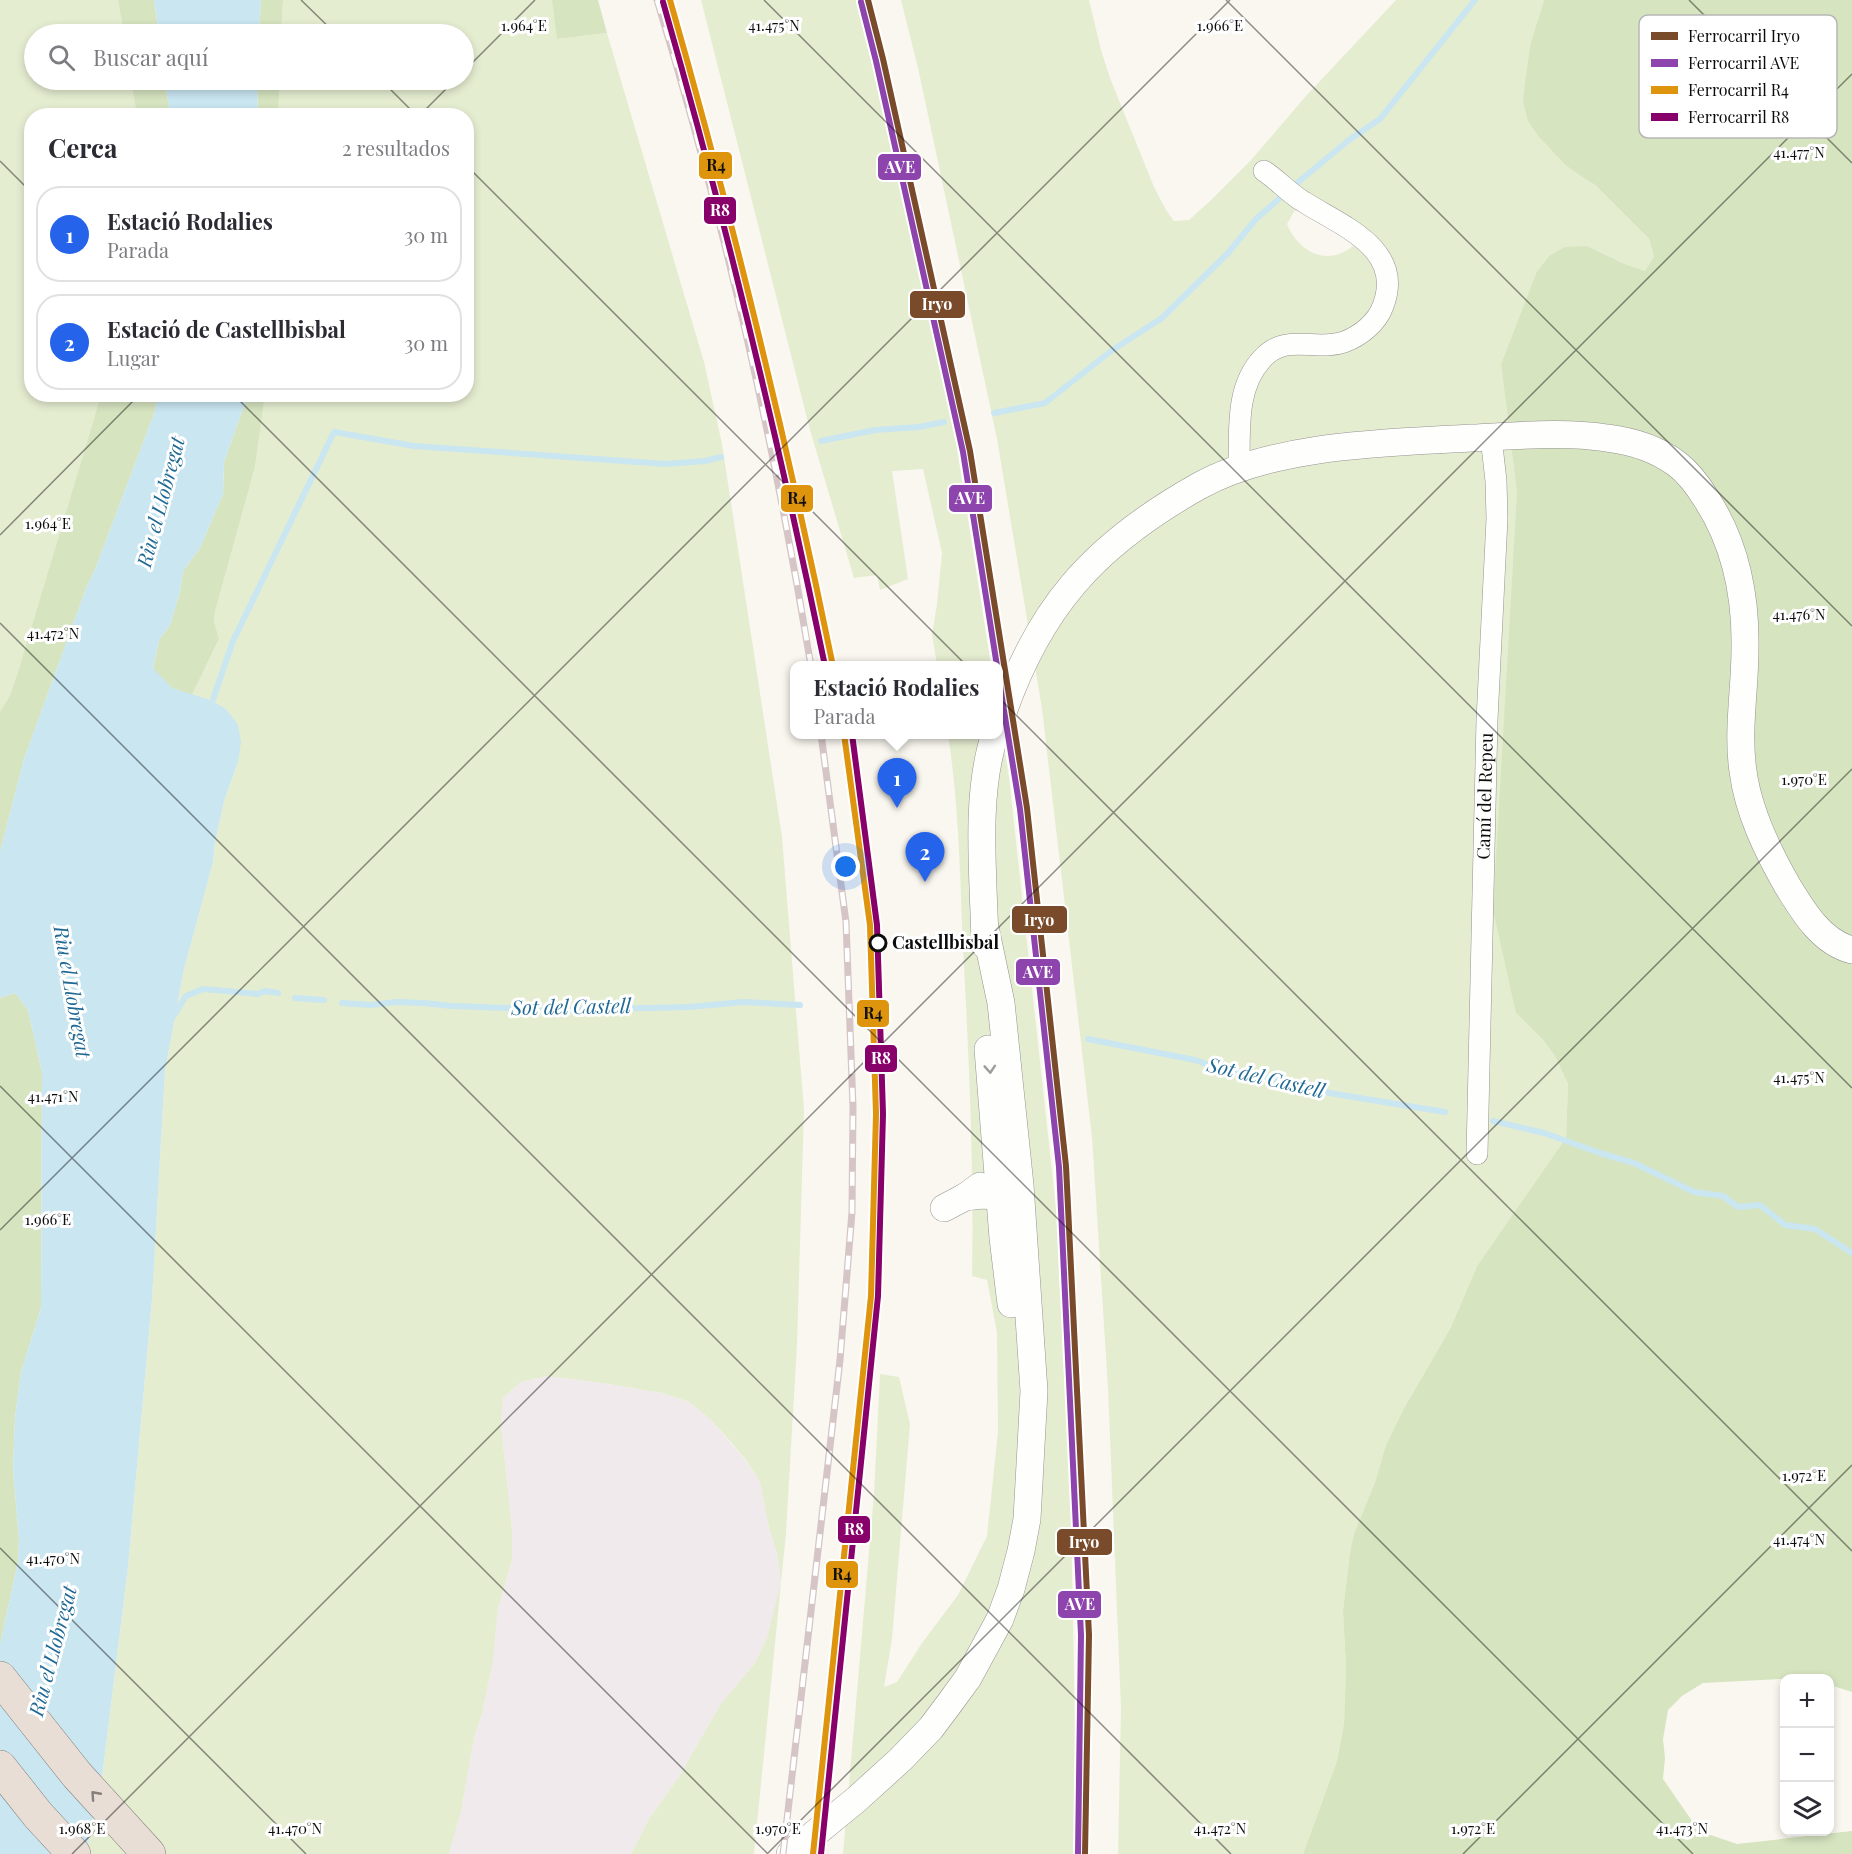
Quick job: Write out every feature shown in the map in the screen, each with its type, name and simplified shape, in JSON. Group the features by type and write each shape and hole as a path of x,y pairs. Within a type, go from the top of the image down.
{"highway":[{"path":"0,1678 77,1775 149,1854"},
{"path":"0,1767 38,1815 74,1854"}],"street":[{"path":"1239,468 1241,410 1244,391 1251,372 1263,357 1277,348 1292,343 1329,345 1343,342 1373,323 1386,298 1388,281 1384,265 1367,240 1301,201 1273,177"},
{"path":"1003,713 1025,658 1048,617 1070,587 1097,558 1131,529 1158,511 1215,478 1239,468 1309,452 1353,446 1491,437 1570,435 1609,438 1651,449 1678,465 1697,485 1714,511 1729,541 1738,572 1745,644 1741,725 1742,771 1750,805 1781,875 1800,907 1819,930 1840,947 1852,950"},
{"name":"Camí del Repeu","path":"1477,1154 1487,720 1497,519 1491,437"},
{"path":"992,1208 996,1156 988,1040 982,804 994,739"},
{"path":"790,1854 901,1759 949,1704 968,1678 1000,1619 1011,1589 1027,1519 1034,1391 1020,1185 1001,1003 985,927"},
{"path":"992,1208 1009,1182 1005,1141 1014,1126"},
{"path":"996,1156 979,1188 965,1197 989,1194 1004,1250 1020,1389 1030,1444"},
{"path":"992,1208 1012,1219 1019,1294 1027,1302"}],"shaded area":[{"path":"547,1376 662,1393 689,1402 711,1420 745,1460 760,1482 769,1528 777,1554 781,1582 767,1638 755,1663 720,1705 680,1775 649,1819 631,1854 449,1854 461,1812 474,1738 482,1714 493,1661 498,1609 512,1560 512,1529 501,1425 503,1398 521,1382"}],"green space":[{"path":"0,0 118,0 122,24 24,24 24,90 133,90 136,108 24,108 24,402 99,402 17,675 10,695 0,712"},
{"path":"118,0 154,0 158,24 122,24"},
{"path":"261,0 283,0 282,24 260,24"},
{"path":"283,0 552,0 558,39 607,33 704,362 722,444 782,837 804,1110 797,1345 786,1533 754,1854 631,1854 649,1819 680,1775 720,1705 755,1663 767,1638 781,1582 777,1554 769,1528 760,1482 728,1439 711,1420 689,1402 662,1393 547,1376 521,1382 503,1398 501,1425 512,1529 512,1560 498,1609 493,1661 482,1714 474,1738 461,1812 449,1854 86,1854 102,1777 128,1567 152,1299 165,1070 184,969 213,862 224,801 238,762 210,700 192,695 219,639 214,621 215,612 255,467 264,402 474,402 474,108 278,108 279,90 474,90 474,24 282,24"},
{"path":"552,0 598,0 607,33 557,39"},
{"path":"701,0 856,0 881,93 956,442 990,661 936,661 932,634 942,553 923,469 892,471 908,579 880,590 877,575 854,578 810,430"},
{"path":"901,0 1089,0 1110,78 1154,187 1174,221 1189,220 1251,160 1306,96 1396,0 1544,0 1531,42 1539,137 1564,164 1595,185 1649,239 1654,256 1645,271 1587,246 1549,256 1537,271 1501,364 1517,493 1516,1013 1543,1040 1555,1056 1568,1084 1566,1139 1477,1266 1451,1327 1403,1410 1386,1445 1375,1482 1354,1534 1350,1552 1343,1610 1346,1668 1344,1723 1337,1761 1303,1854 1118,1854 1121,1708 1108,1388 1092,1137 1042,709 997,439 918,68","holes":["1298,205 1356,243 1336,255 1317,254 1299,243 1287,224"]},
{"path":"1544,0 1852,0 1852,1692 1834,1686 1834,1674 1780,1674 1780,1679 1703,1683 1682,1696 1668,1710 1663,1739 1665,1758 1663,1779 1699,1831 1737,1844 1808,1836 1834,1836 1834,1833 1852,1831 1852,1854 1303,1854 1337,1761 1344,1723 1346,1668 1343,1610 1350,1552 1354,1534 1375,1482 1386,1445 1403,1410 1451,1327 1477,1266 1566,1138 1568,1084 1555,1056 1543,1040 1516,1013 1493,910 1517,493 1501,364 1537,271 1549,256 1565,247 1587,246 1645,271 1654,256 1649,239 1595,185 1564,164 1539,137 1528,121 1523,102 1531,42"},
{"path":"133,90 166,90 169,108 136,108"},
{"path":"257,90 279,90 278,108 258,108"},
{"path":"99,402 156,402 155,411 87,586 24,759 0,852 0,712 10,695"},
{"path":"245,402 264,402 255,467 215,612 214,621 219,639 192,695 172,688 153,669 159,640 170,625 180,592 183,571 200,548 223,494 224,462"},
{"path":"949,739 1003,739 1009,777 1056,1208 1071,1514 1076,1785 1073,1854 843,1854 874,1494 880,1374 899,1377 910,1424 892,1639 884,1687 897,1682 922,1643 958,1595 987,1536 998,1432 997,1333 987,1280 972,1276 972,1153 960,868"},
{"path":"15,993 28,1010 42,1072 41,1308 21,1372 15,1417 13,1468 19,1540 18,1561 0,1645 0,998"}],"water":[{"path":"154,0 261,0 260,24 158,24"},
{"path":"166,90 257,90 258,108 169,108"},
{"name":"Riu el Llobregat","path":"156,402 245,402 224,462 223,494 200,548 183,571 180,592 170,625 159,640 153,668 172,688 210,700 226,709 238,725 241,742 238,762 224,801 213,862 184,969 165,1070 152,1299 128,1567 102,1777 86,1854 0,1854 0,1645 18,1561 19,1540 13,1468 15,1417 21,1372 41,1308 42,1072 28,1010 15,993 0,998 0,852 24,759 87,586 155,411"}],"waterway":[{"path":"1297,183 1349,140 1380,119 1475,0"},
{"path":"994,413 1045,403 1111,351 1162,318 1228,253 1256,219 1281,197"},
{"path":"821,441 875,430 919,427 944,422"},
{"path":"210,708 233,641 334,432 414,446 666,464 705,461 721,457"},
{"name":"Sot del Castell","path":"173,1017 186,996 203,989 258,994 265,991 278,993"},
{"name":"Sot del Castell","path":"295,998 324,1000"},
{"name":"Sot del Castell","path":"342,1003 370,1005 397,1002 565,1010 688,1007 744,1002 800,1005"},
{"name":"Sot del Castell","path":"1088,1039 1195,1060 1220,1069 1281,1080 1297,1087 1310,1085 1329,1093 1445,1112"},
{"path":"1493,1121 1544,1133 1634,1163 1694,1192 1723,1196 1738,1207 1760,1205 1785,1225 1815,1229 1852,1253"}],"railway":[{"path":"657,0 704,164 745,330 781,498 810,661"},
{"path":"783,1854 840,1360 852,1212 853,1107 846,922 822,739"}],"rail line":[{"name":"R4","path":"670,0 716,165 758,332 832,661"},
{"name":"Iryo","path":"868,0 970,451 1027,808 1066,1166 1089,1635 1085,1854"},
{"name":"R8","path":"663,2 750,332 824,661"},
{"name":"AVE","path":"861,2 963,452 996,661"},
{"name":"AVE","path":"1003,705 1020,809 1059,1167 1081,1635 1078,1854"},
{"name":"R4","path":"813,1854 871,1296 876,1114 870,925 845,739"},
{"name":"R8","path":"821,1854 878,1296 883,1114 877,925 853,739"}],"place":[{"name":"Estació Rodalies","path":"897,808"},
{"name":"Estació de Castellbisbal","path":"925,882"},
{"name":"Castellbisbal","path":"878,943"}]}
